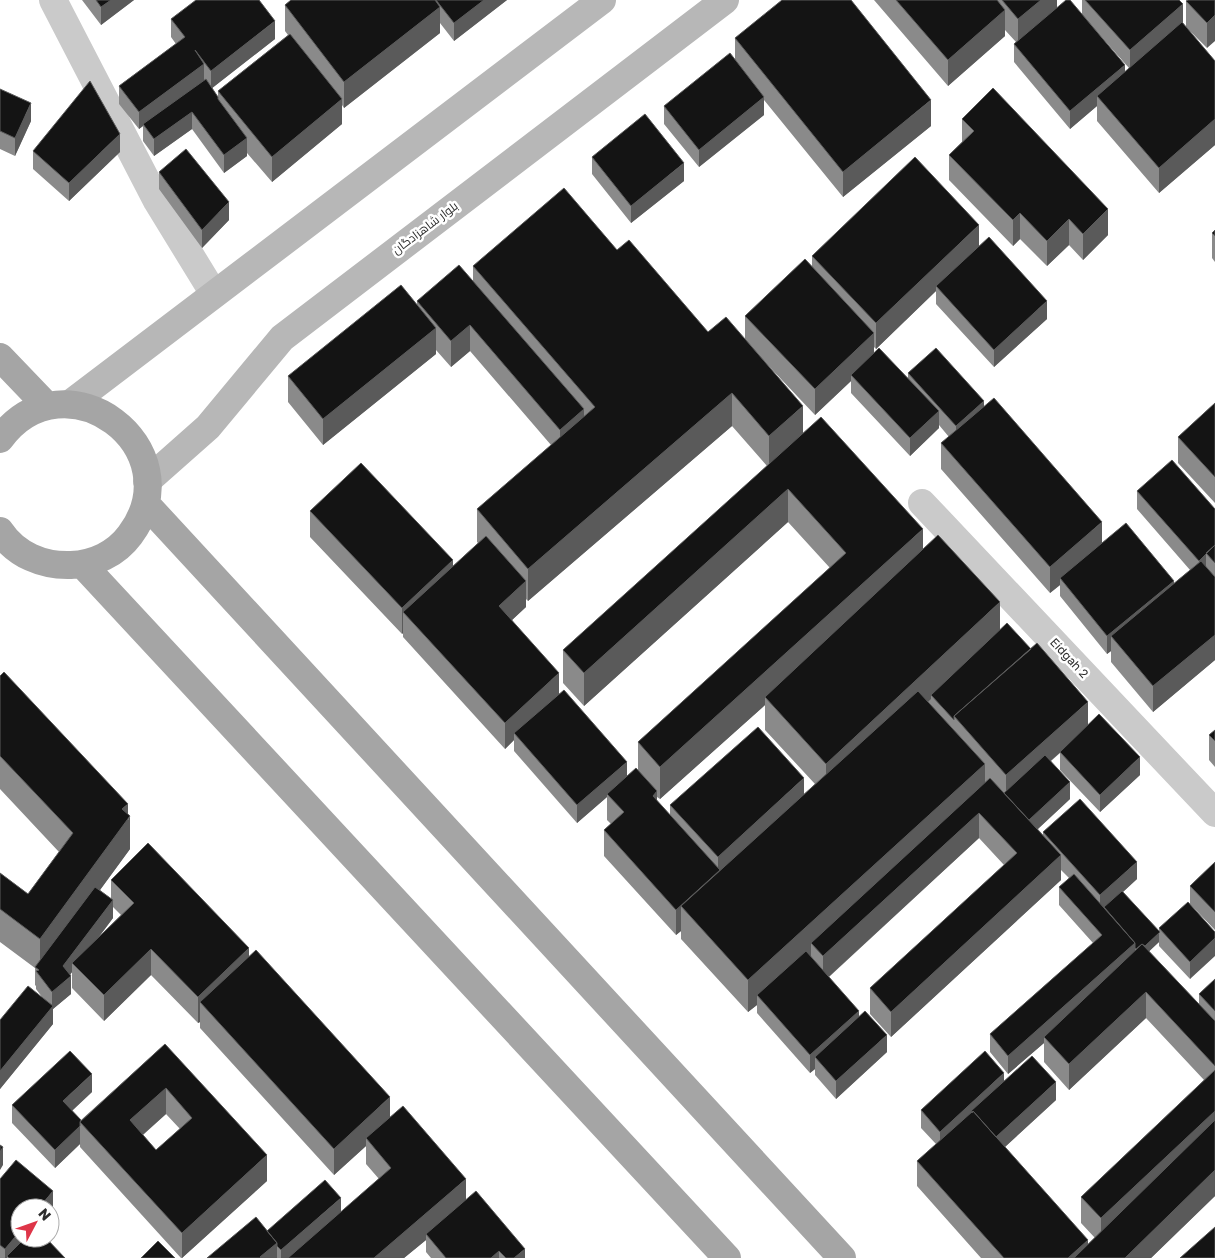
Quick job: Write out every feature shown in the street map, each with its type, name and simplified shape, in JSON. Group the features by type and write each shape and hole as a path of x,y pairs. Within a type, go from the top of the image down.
{"main road":[{"path":"0,439 8,429 26,415 59,405 214,294 602,0"},
{"name":"بلوار شاهزادگان","path":"147,492 208,427 282,338 725,0"},
{"path":"0,357 59,405 94,409 114,420 132,437 143,458 147,492 137,525 124,544 105,557 83,565 55,566 29,558 7,541 0,530"},
{"path":"147,492 842,1258"},
{"path":"83,565 727,1258"}],"street":[{"path":"53,0 157,201 214,294"},
{"name":"Eidgah 2","path":"922,503 1215,813"}],"building":[{"path":"96,0 111,0 101,7"},
{"path":"196,0 259,0 275,21 211,71 195,50 204,64 139,112 119,86 185,37 171,19"},
{"path":"291,0 435,0 440,7 344,82 285,5"},
{"path":"436,0 484,0 454,23"},
{"path":"782,0 851,0 931,100 843,172 735,38"},
{"path":"896,0 997,0 1005,10 948,60"},
{"path":"1002,0 1041,0 1018,19"},
{"path":"1066,0 1070,0 1125,65 1070,111 1014,44"},
{"path":"1085,0 1179,0 1183,4 1130,50"},
{"path":"1215,0 1215,15 1207,23 1186,1"},
{"path":"1182,22 1215,61 1215,119 1159,168 1097,96"},
{"path":"290,34 342,99 272,157 218,91"},
{"path":"730,53 764,97 699,150 664,106"},
{"path":"206,79 218,99 247,138 224,155 192,112 154,139 143,124"},
{"path":"90,81 120,134 69,183 33,151"},
{"path":"993,88 1108,209 1083,234 1069,219 1047,241 1020,213 1013,220 949,155 974,131 962,119"},
{"path":"0,89 31,103 15,138 0,131"},
{"path":"645,114 684,163 631,206 592,157"},
{"path":"186,149 229,202 202,230 159,172"},
{"path":"915,157 979,225 876,323 812,256"},
{"path":"564,188 617,250 629,240 708,332 726,317 803,406 769,436 732,393 528,569 477,509 595,407 473,266"},
{"path":"989,237 1047,301 994,350 936,286"},
{"path":"805,259 874,333 815,389 745,316"},
{"path":"459,265 584,409 560,430 470,325 451,341 417,301"},
{"path":"401,285 436,328 323,419 288,376"},
{"path":"879,348 939,411 910,438 851,375"},
{"path":"936,348 984,401 956,426 908,373"},
{"path":"994,398 1102,522 1050,567 941,443"},
{"path":"1215,403 1215,477 1178,437"},
{"path":"821,417 923,529 660,767 638,742 846,553 788,489 584,673 563,650"},
{"path":"1172,460 1215,509 1215,545 1199,561 1137,491"},
{"path":"361,463 453,560 402,608 310,511"},
{"path":"1126,523 1174,581 1107,636 1060,578"},
{"path":"938,535 1000,602 826,764 765,697"},
{"path":"486,536 526,581 499,606 559,673 505,723 403,612"},
{"path":"1215,545 1215,563 1206,553"},
{"path":"1201,561 1215,577 1215,635 1153,686 1111,636"},
{"path":"1007,623 1031,649 954,716 954,720 931,695"},
{"path":"1037,643 1088,702 1006,775 954,716"},
{"path":"4,672 128,804 122,809 130,816 40,939 0,909 0,873 28,894 73,833 0,756 0,676"},
{"path":"564,690 627,762 577,805 514,733"},
{"path":"918,691 985,764 748,980 681,906"},
{"path":"1099,714 1140,757 1100,795 1060,752"},
{"path":"758,727 804,778 718,857 670,805"},
{"path":"1215,730 1215,741 1209,735"},
{"path":"1045,755 1070,782 1029,820 1004,793"},
{"path":"636,768 657,791 653,796 720,870 676,910 604,830 624,812 607,794"},
{"path":"990,778 1061,855 891,1012 870,988 1017,853 979,813 823,956 811,943"},
{"path":"1080,799 1137,862 1100,895 1043,832"},
{"path":"148,843 249,948 198,997 151,949 104,995 72,963 134,903 111,880"},
{"path":"1215,862 1215,912 1190,886"},
{"path":"1074,874 1135,943 1008,1056 990,1034 1102,935 1059,887"},
{"path":"95,887 113,900 63,966 71,976 52,992 36,971 39,970 35,967"},
{"path":"1122,891 1160,932 1145,946 1142,944 1136,949 1135,943 1104,907"},
{"path":"1188,902 1215,932 1215,938 1190,962 1159,928"},
{"path":"1142,944 1215,1021 1215,1066 1146,992 1069,1064 1044,1037"},
{"path":"256,950 390,1097 334,1149 200,1002"},
{"path":"806,951 859,1011 810,1055 757,995"},
{"path":"1215,979 1215,1011 1199,994"},
{"path":"28,986 53,1006 0,1071 0,1020"},
{"path":"865,1011 887,1035 836,1081 815,1057"},
{"path":"165,1044 267,1155 182,1233 80,1122","holes":["166,1088 192,1118 156,1150 130,1120"]},
{"path":"70,1051 92,1074 63,1101 81,1120 80,1126 55,1150 12,1105"},
{"path":"985,1051 1004,1073 940,1132 921,1110"},
{"path":"1032,1056 1056,1082 996,1137 971,1111"},
{"path":"1215,1070 1215,1111 1101,1218 1081,1197"},
{"path":"403,1106 466,1179 374,1258 288,1258 391,1168 366,1138"},
{"path":"973,1111 1088,1240 1068,1258 1004,1258 917,1161"},
{"path":"1215,1120 1215,1170 1125,1258 1074,1258"},
{"path":"16,1160 53,1191 47,1198 10,1198 10,1243 5,1249 0,1245 0,1179"},
{"path":"325,1180 341,1198 281,1250 267,1231"},
{"path":"476,1191 525,1249 514,1258 506,1258 499,1251 491,1258 446,1258 426,1234"},
{"path":"256,1217 277,1243 261,1258 207,1258"},
{"path":"1215,1227 1215,1258 1180,1258"},
{"path":"158,1241 175,1258 141,1258"},
{"path":"15,1248 56,1248 65,1258 9,1258 7,1256"}]}
